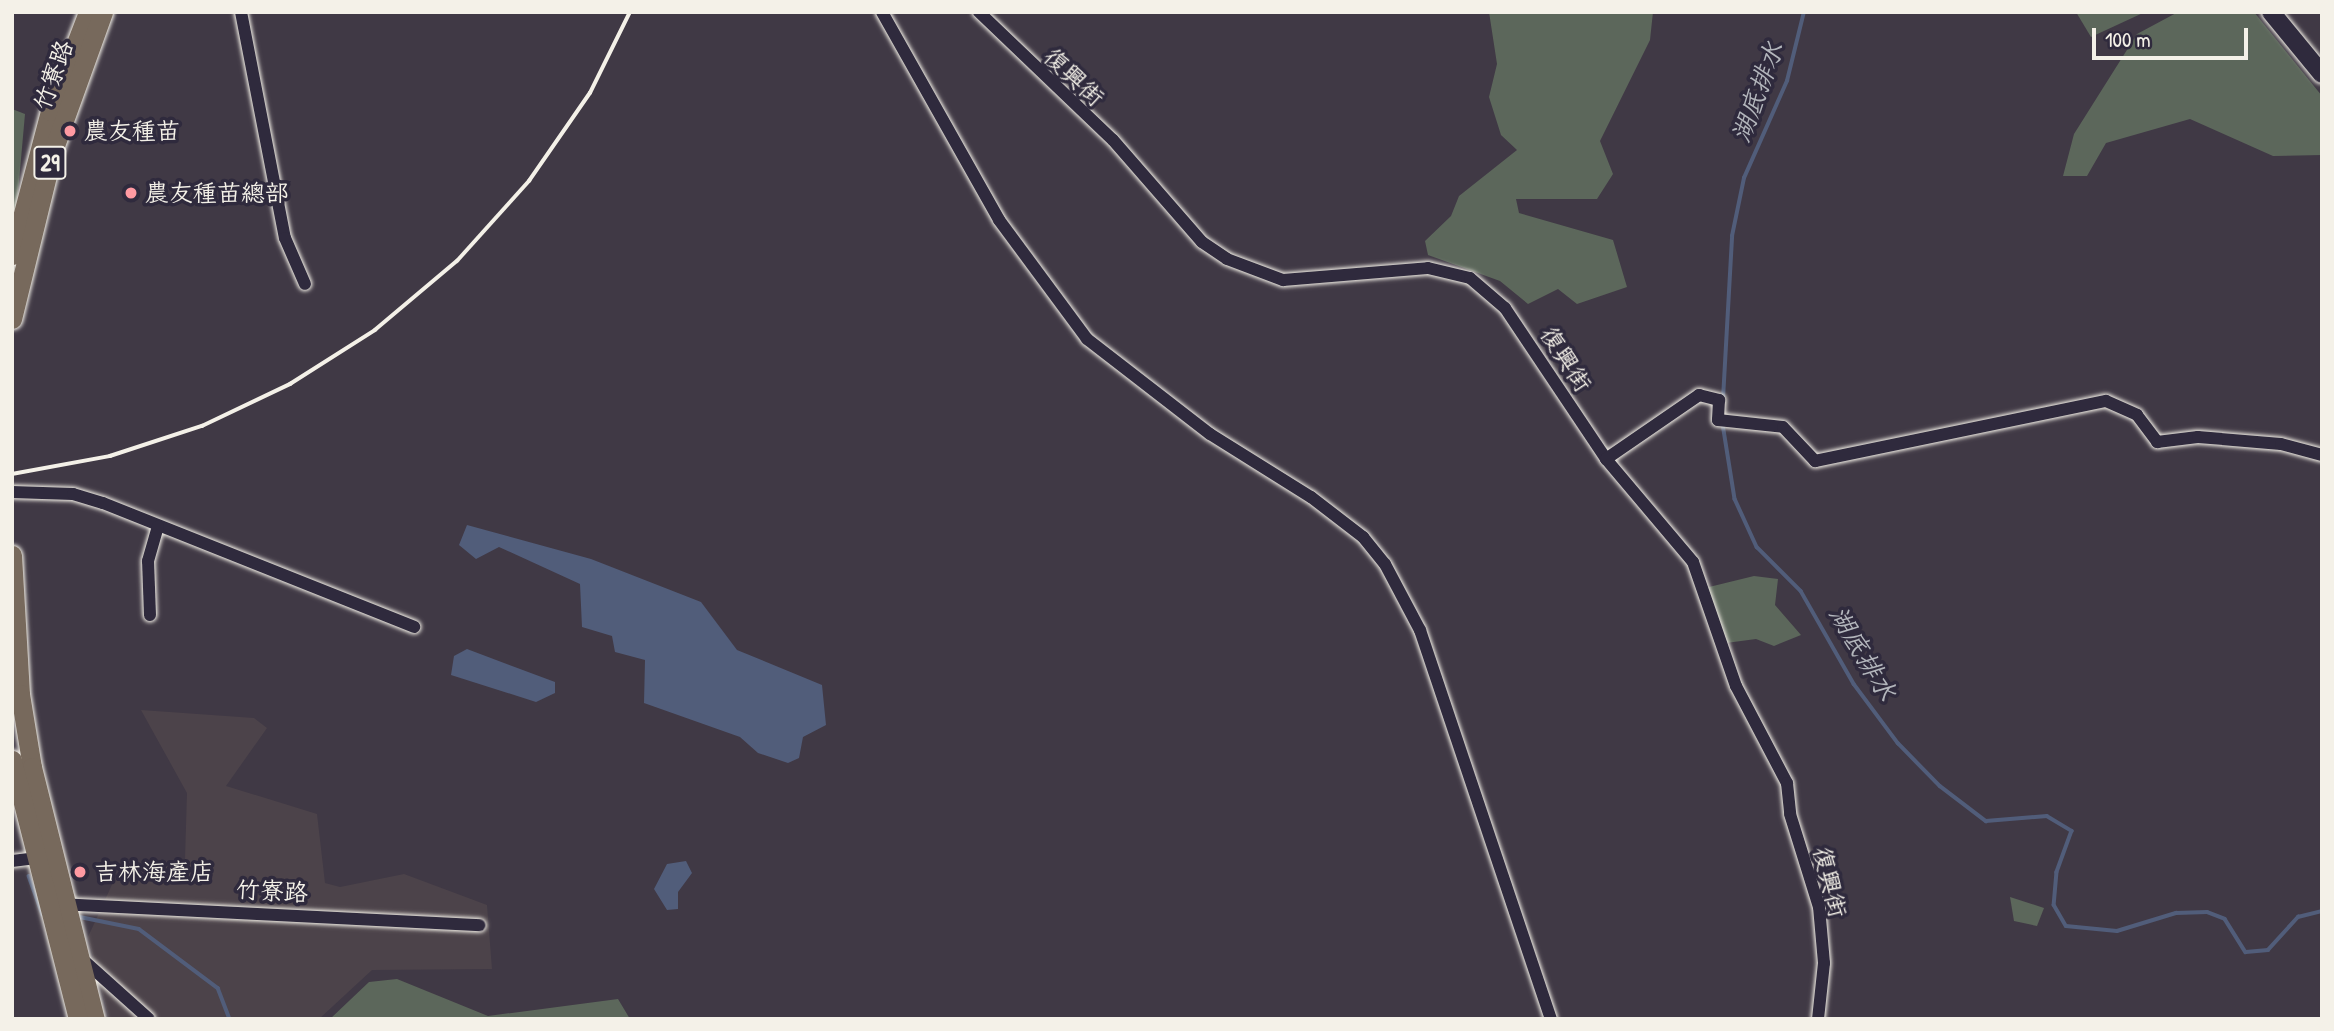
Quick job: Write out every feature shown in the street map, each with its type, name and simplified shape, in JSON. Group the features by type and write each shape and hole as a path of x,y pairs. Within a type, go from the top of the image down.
{"main road":[{"name":"竹寮路","path":"12,255 50,111 88,12"},
{"name":"竹寮路","path":"12,319 52,151 103,12"},
{"path":"12,555 20,694 43,857"},
{"path":"12,760 43,857 70,958 95,1019"},
{"path":"70,958 78,1019"}],"street":[{"path":"241,12 285,238 306,284"},
{"path":"882,12 999,220 1087,339 1210,435 1321,505 1385,564 1420,630 1550,1019"},
{"name":"復興街","path":"979,12 1113,140 1202,242 1251,272 1283,279 1428,268 1470,278 1533,343 1606,459 1693,562 1736,686 1787,783 1790,814 1819,907 1824,963 1818,1019"},
{"path":"2271,12 2322,74"},
{"path":"1606,459 1699,395 1718,400 1718,420 1783,427 1815,461 1832,461 2106,401 2137,415 2157,442 2225,439 2322,455"},
{"path":"12,492 73,494 414,627"},
{"path":"150,615 148,561 158,526"},
{"path":"12,861 43,857"},
{"name":"竹寮路","path":"56,907 479,925"},
{"path":"70,958 149,1019"}],"shaded area":[{"path":"141,710 254,718 267,728 226,786 317,814 325,883 340,887 404,874 487,905 492,969 372,970 319,1019 109,1019 88,937 120,867 185,859 187,793"}],"green space":[{"path":"1489,12 1653,12 1650,40 1600,141 1613,174 1597,199 1516,199 1519,213 1613,240 1627,287 1577,304 1558,289 1528,304 1500,281 1428,255 1425,241 1451,216 1459,196 1517,150 1501,135 1489,97 1497,64"},
{"path":"2076,12 2145,12 2091,37"},
{"path":"2178,12 2254,12 2322,96 2322,155 2273,156 2190,119 2106,143 2087,176 2063,176 2074,134 2137,34"},
{"path":"12,109 25,114 12,260"},
{"path":"1754,576 1778,579 1775,605 1801,635 1774,646 1756,639 1726,643 1705,588"},
{"path":"2010,897 2044,908 2037,926 2014,921"},
{"path":"397,979 488,1016 618,999 630,1019 330,1019 369,982"}],"water":[{"path":"467,525 591,559 701,602 737,650 822,685 826,725 803,737 799,758 788,763 758,753 740,737 644,703 645,660 615,652 612,636 582,627 580,584 499,547 476,559 459,545"},
{"path":"467,649 555,682 555,693 536,702 451,675 454,656"},
{"path":"686,861 692,873 678,892 678,909 667,910 654,889 667,864"}],"waterway":[{"name":"湖底排水","path":"1723,399 1732,236 1744,178 1787,81 1804,12"},
{"name":"湖底排水","path":"1723,424 1735,499 1757,547 1801,591 1854,684 1898,743 1940,786 1986,821 2047,816 2072,831 2057,872 2054,905 2066,926 2117,931 2176,913 2207,912 2225,919 2246,952 2268,950 2298,917 2322,911"},
{"path":"29,876 43,915"},
{"path":"75,916 139,929 218,988 230,1019"}],"railway":[{"path":"12,474 110,456 202,426 290,384 375,330 457,261 529,181 590,93 630,12"}],"place":[{"name":"農友種苗","path":"70,131"},
{"name":"農友種苗總部","path":"131,193"},
{"name":"吉林海產店","path":"80,872"}]}
